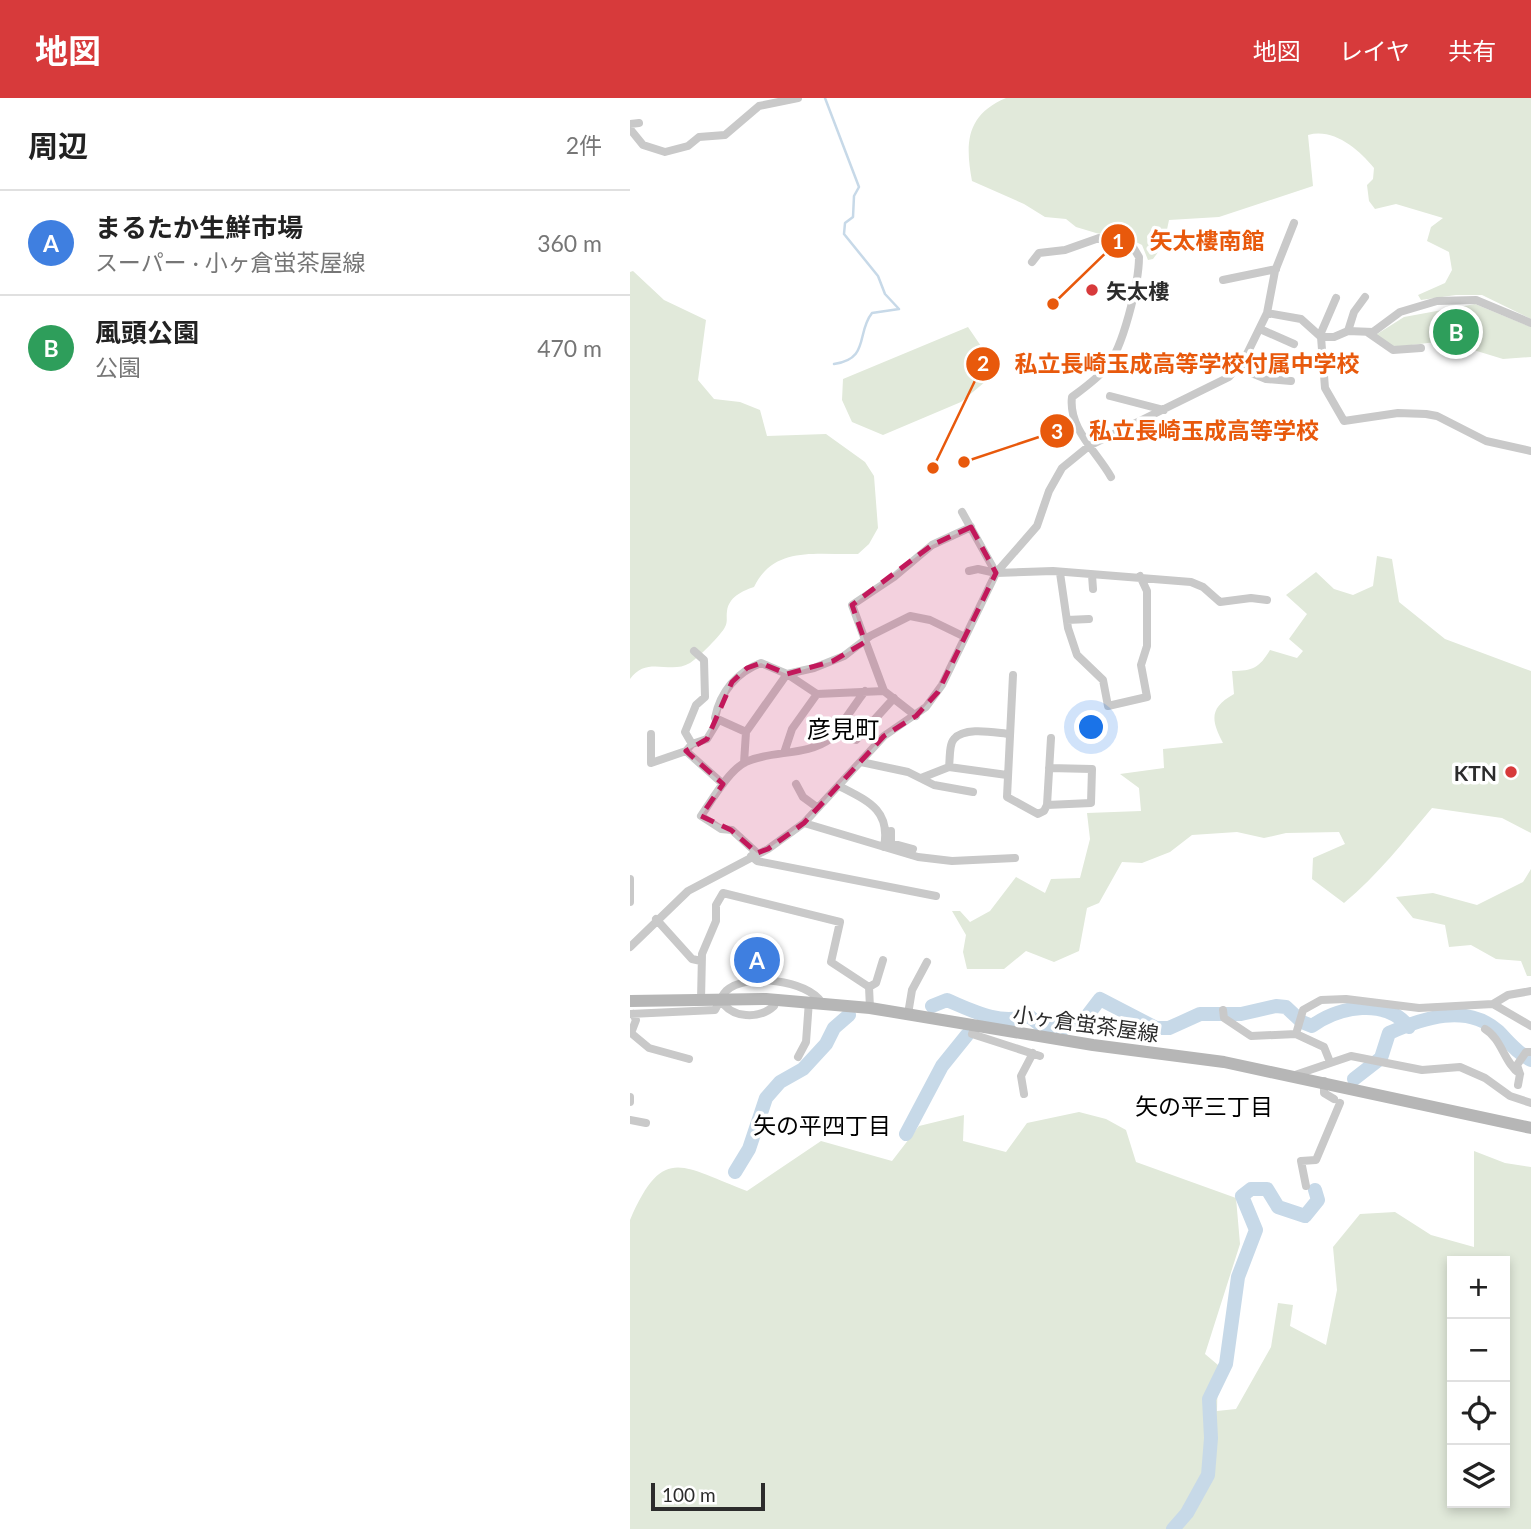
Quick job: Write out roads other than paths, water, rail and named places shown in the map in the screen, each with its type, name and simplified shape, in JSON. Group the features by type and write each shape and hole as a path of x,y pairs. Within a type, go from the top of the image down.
{"street":[{"path":"633,125 640,141 656,150 677,149 699,137 724,135 759,106 798,98"},
{"path":"630,145 640,141"},
{"path":"630,947 688,891 754,854 776,845 804,823 871,749 898,724 916,716 938,692 996,573 1037,526 1055,478 1062,468 1089,446 1229,377 1260,329 1267,313 1276,269 1294,223"},
{"path":"1032,262 1040,253 1065,250 1100,238 1133,247 1139,257 1130,310 1112,359 1107,367 1072,397 1079,431 1111,477"},
{"path":"1223,280 1276,269"},
{"path":"1348,331 1354,312 1365,297"},
{"path":"1336,298 1321,336 1325,388 1344,421 1398,413 1426,414 1437,416 1486,441 1531,451"},
{"path":"1267,313 1301,319 1321,336 1334,337 1348,331 1373,332 1400,312 1437,301 1476,300 1531,323"},
{"path":"1260,329 1294,344"},
{"path":"1367,332 1393,350 1421,348"},
{"path":"1237,367 1266,379 1291,381"},
{"path":"1110,396 1164,410"},
{"path":"962,512 996,573"},
{"path":"916,716 884,691 852,605 910,565 932,545 971,527"},
{"path":"969,571 978,569 996,573 1140,576 1174,583 1191,582 1203,587 1220,601 1267,600"},
{"path":"1060,573 1067,620 1077,655 1105,684 1108,706 1147,696 1141,666 1147,646 1147,591 1140,576"},
{"path":"1092,575 1093,589"},
{"path":"744,763 746,732 788,674 835,665 865,641 910,616 930,620 965,637"},
{"path":"1067,620 1089,618"},
{"path":"694,651 704,660 705,697 696,705 685,732 689,747 723,784"},
{"path":"651,734 651,763 706,738 718,721 716,712 739,673 761,663 788,674 817,694 884,691"},
{"path":"1013,675 1007,800 1038,814 1047,806 1051,738"},
{"path":"831,738 845,714 865,691"},
{"path":"784,752 792,729 817,694"},
{"path":"856,740 894,698"},
{"path":"718,721 746,732"},
{"path":"949,767 953,741 957,737 978,731 1010,734"},
{"path":"871,749 856,740 841,736 744,763 723,784 701,816 722,829 732,830 757,861 936,896"},
{"path":"862,762 921,778 934,785 972,792"},
{"path":"921,778 949,767 1007,775"},
{"path":"1047,806 1091,803 1092,769 1049,768"},
{"path":"796,784 803,797 818,808"},
{"path":"839,786 870,803 887,826 891,844 913,849"},
{"path":"804,823 918,857 952,861 1015,858"},
{"path":"884,847 887,826"},
{"path":"630,879 630,902"},
{"path":"701,1000 701,961 716,921 716,905 723,893 840,922 831,962 869,988"},
{"path":"656,919 692,959 701,961"},
{"path":"869,988 876,983 883,960"},
{"path":"908,1014 912,990 927,962"},
{"path":"689,1059 649,1048 631,1033 636,1020 631,1010 715,1010 724,992 732,987 773,980 814,994 815,1002 806,1042 798,1057"},
{"path":"869,988 870,1008"},
{"path":"1296,1034 1301,1014 1311,1004 1321,1000 1359,999 1419,1008 1493,1004 1508,995 1531,991"},
{"name":"小ヶ倉蛍茶屋線","path":"631,1010 701,1000 815,1002 870,1008 1224,1062 1324,1081 1531,1128"},
{"path":"721,1000 725,1008 738,1014 759,1013 774,1006"},
{"path":"1493,1004 1531,1026"},
{"path":"1224,1014 1251,1036 1296,1034 1303,1040 1324,1047 1330,1062"},
{"path":"975,1026 972,1034 1037,1055 1021,1076 1024,1094"},
{"path":"1485,1029 1492,1033 1514,1070 1520,1074"},
{"path":"1518,1085 1520,1074 1517,1065 1525,1054"},
{"path":"1295,1075 1351,1056 1422,1070 1463,1067 1510,1096 1531,1103"},
{"path":"1306,1186 1301,1161 1316,1160 1337,1101 1324,1093 1324,1081"},
{"path":"630,1097 630,1102"},
{"path":"630,1120 646,1123"}],"waterway":[{"path":"825,98 859,187 854,196 853,217 845,223 844,234 878,276 885,294 899,309 872,313 858,351 853,357 834,364"},
{"path":"932,1006 947,1000 987,1016 1007,1019 1029,1016 1039,1024 1063,1029 1087,1016 1100,999 1156,1028 1169,1028 1200,1014 1241,1014 1276,1006 1286,1007 1302,1022 1312,1026 1335,1014 1362,1008 1388,1012 1409,1027"},
{"path":"735,1172 749,1149 766,1098 780,1082 803,1069 826,1044 834,1028 849,1015"},
{"path":"1354,1079 1381,1058 1389,1033 1416,1022 1444,1016 1458,1015 1486,1022 1517,1051 1531,1060"},
{"path":"906,1134 942,1066 967,1035"},
{"path":"1173,1529 1187,1513 1208,1475 1211,1438 1209,1399 1226,1364 1238,1277 1256,1230 1242,1196 1251,1189 1267,1189 1278,1207 1305,1216 1318,1200 1315,1190"}],"place":[{"name":"矢太樓","path":"1092,290"},
{"name":"矢太樓南館","path":"1053,304"},
{"name":"風頭公園","path":"1456,332"},
{"name":"私立長崎玉成高等学校","path":"964,462"},
{"name":"私立長崎玉成高等学校付属中学校","path":"933,468"},
{"name":"KTN","path":"1511,772"},
{"name":"まるたか生鮮市場","path":"757,960"}],"district":[{"name":"彦見町","path":"843,728"},
{"name":"矢の平三丁目","path":"1204,1106"},
{"name":"矢の平四丁目","path":"822,1125"}]}
